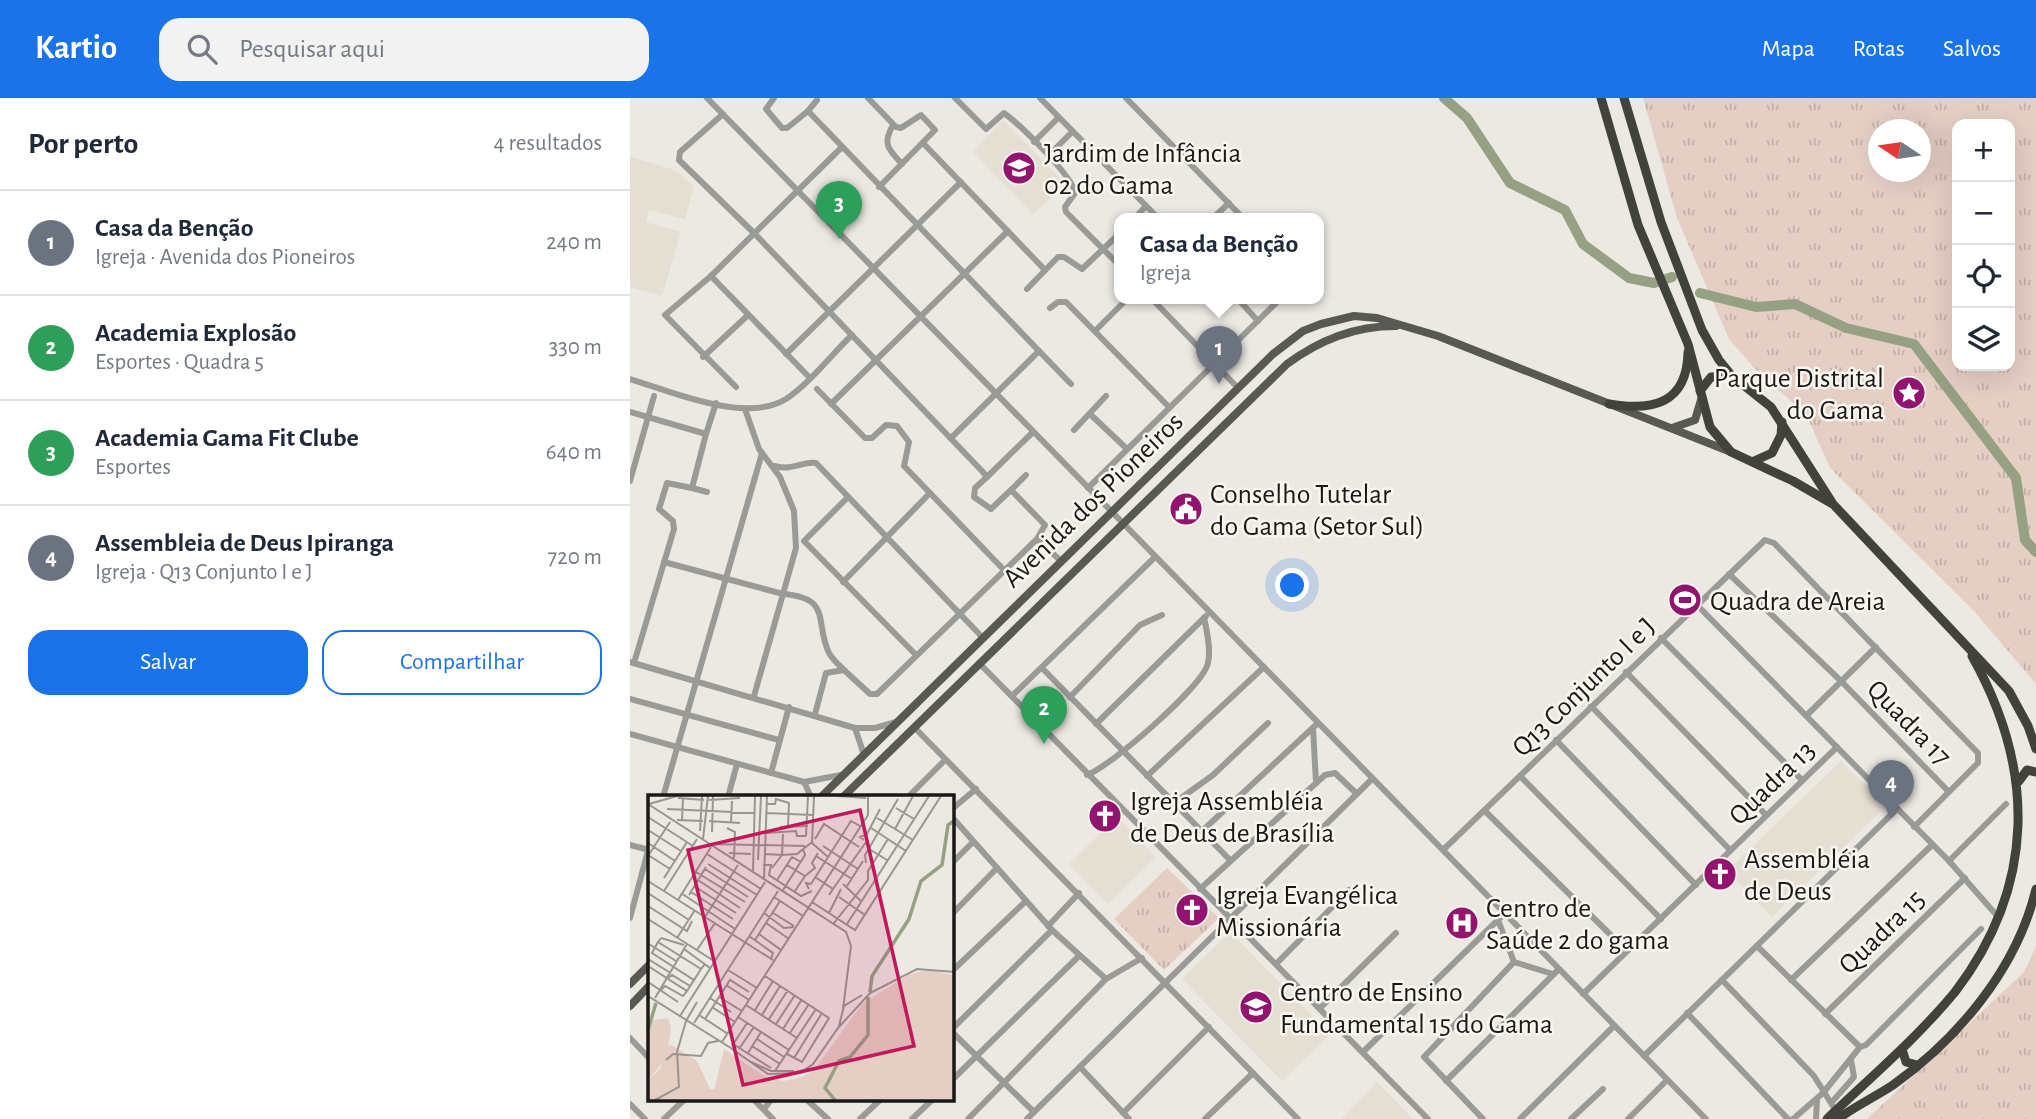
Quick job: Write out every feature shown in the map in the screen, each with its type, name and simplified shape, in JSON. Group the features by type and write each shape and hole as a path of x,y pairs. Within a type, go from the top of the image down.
{"highway":[{"path":"1601,98 1632,208 1688,344 1710,427 1731,452 1754,461 1833,504"},
{"path":"1625,98 1661,222 1681,278 1702,330 1719,360 1732,376 1757,394 1782,421 1833,504 2009,691 2028,726 2036,749"},
{"path":"1609,404 1641,408 1667,400 1684,375 1688,344"},
{"path":"1700,395 1710,377 1732,376"},
{"path":"1754,461 1772,453 1781,435 1782,421"},
{"path":"1827,1119 1902,1049 1962,982 1989,941 2006,902 2020,840 2019,782 2003,716 1966,645"},
{"path":"2019,782 2024,773 2036,772"},
{"path":"1835,1111 1891,1086 1973,1011 2015,945 2036,889"},
{"path":"1902,1049 1906,1062 1917,1065"}],"main road":[{"name":"Avenida dos Pioneiros","path":"823,795 1273,354 1303,331 1354,316 1377,318 1402,326"},
{"name":"Avenida dos Pioneiros","path":"845,795 1287,364 1314,345 1344,332 1402,326"},
{"path":"1402,326 1438,336 1731,452"},
{"path":"1303,331 1310,336 1314,345"},
{"path":"1670,428 1684,426 1695,420 1700,395"},
{"path":"1177,447 1183,450 1187,460"},
{"path":"1034,587 1046,597"},
{"path":"1027,595 1036,607"},
{"path":"872,747 878,750 879,762"},
{"path":"630,984 648,966"},
{"path":"630,1006 648,990"}],"street":[{"path":"707,98 1155,557 1207,615 1264,667 1316,726 1443,850 1556,972 1583,994 1706,1119"},
{"path":"774,98 766,109 782,128 787,128 817,100"},
{"path":"868,98 899,128 918,115 925,117 935,130 879,187"},
{"path":"955,98 986,129 999,114 1004,113 1048,156 1075,187 1075,192 1065,207 1066,212 1114,260"},
{"path":"1040,98 1153,213"},
{"path":"1126,98 1238,213"},
{"path":"808,111 1072,384"},
{"path":"723,114 680,152 679,160 754,233 987,477"},
{"path":"1034,142 1058,118"},
{"path":"893,125 886,138 886,146 902,164"},
{"path":"1048,156 1072,132"},
{"path":"923,144 1045,270"},
{"path":"736,387 703,357 665,316 711,276 841,148"},
{"path":"786,354 961,182"},
{"path":"1218,213 1229,203"},
{"path":"1140,213 1146,206"},
{"path":"831,404 1008,231"},
{"path":"1027,289 1061,256 1082,269 1114,240"},
{"path":"711,276 809,377"},
{"path":"1049,308 1058,302 1066,302 1169,407"},
{"path":"1096,330 1122,304"},
{"path":"1157,304 1238,388"},
{"path":"1242,304 1258,321"},
{"path":"1088,488 1275,304"},
{"path":"703,357 747,316"},
{"path":"630,379 745,410 772,406 788,398 852,335"},
{"path":"951,438 1039,351"},
{"path":"817,389 865,438 872,438 886,425 897,426 909,442 904,466 1004,570"},
{"path":"630,481 654,396"},
{"path":"1074,430 1106,396"},
{"path":"692,488 716,403"},
{"path":"745,410 762,453 774,466 794,511 796,548 754,696"},
{"path":"630,412 706,434"},
{"path":"1090,414 1127,449"},
{"path":"1026,475 988,509 973,494 975,488 1033,432"},
{"path":"664,795 762,453"},
{"path":"774,466 790,469 816,463 983,638"},
{"path":"707,492 670,483 664,485 659,509 674,525 632,662 855,728 875,728 898,722"},
{"path":"664,562 783,594 804,597 816,605 830,653 844,670 875,695 959,611 1037,539 1045,525 1011,490"},
{"path":"843,582 930,493"},
{"path":"796,548 847,498"},
{"path":"1037,539 1061,561"},
{"path":"804,541 916,655"},
{"name":"Q13 Conjunto I e J","path":"1443,850 1761,543 1769,541 1978,753 1978,763 1914,827"},
{"path":"1012,696 1155,557"},
{"name":"Quadra 17","path":"1729,574 1841,681 1948,791"},
{"path":"1697,605 1949,861 1999,918"},
{"path":"1070,697 1140,625 1162,615"},
{"path":"1096,724 1207,615"},
{"path":"1087,775 1098,771 1122,751 1204,673 1209,660 1207,615"},
{"path":"1661,638 1802,780"},
{"path":"1807,715 1876,647"},
{"path":"979,663 1428,1119"},
{"path":"1147,776 1264,667"},
{"path":"1042,668 1230,860"},
{"path":"815,714 826,673 844,670"},
{"path":"1626,672 1766,816"},
{"path":"630,699 779,740"},
{"path":"1591,706 1730,850"},
{"path":"771,773 789,707"},
{"path":"1174,803 1213,775 1268,723"},
{"path":"1316,726 1316,782"},
{"path":"1201,832 1316,726"},
{"path":"914,727 1297,1118"},
{"path":"855,728 864,755"},
{"path":"630,734 804,782 846,773"},
{"path":"1556,740 1696,885"},
{"name":"Quadra 13","path":"1583,994 1837,747"},
{"path":"910,795 945,760"},
{"path":"728,795 737,764"},
{"path":"1200,889 1325,775 1335,773 1357,794"},
{"path":"1520,776 1661,919"},
{"path":"1027,1119 1371,780"},
{"path":"804,782 810,795"},
{"path":"954,807 976,789"},
{"path":"1949,861 2006,804"},
{"path":"1644,1056 1897,809"},
{"path":"1485,811 1627,951"},
{"path":"954,819 1050,928 1106,979"},
{"path":"954,861 973,842"},
{"path":"630,845 648,849"},
{"path":"1791,980 1932,845"},
{"path":"630,918 648,853"},
{"path":"954,912 997,868"},
{"name":"Quadra 15","path":"1825,1014 1965,878"},
{"path":"1276,964 1349,890"},
{"path":"954,1028 1050,928 1079,893"},
{"path":"954,969 1026,901"},
{"path":"1987,902 2006,902"},
{"path":"1363,1052 1504,913"},
{"path":"1498,920 1514,962"},
{"path":"1687,1013 1791,1119 1817,1100 1860,1047 1866,1045 1981,929"},
{"path":"1320,1008 1396,933"},
{"path":"1757,946 1860,1047"},
{"path":"954,1078 1079,956"},
{"path":"968,1119 1106,979 1142,958"},
{"path":"1514,962 1556,972"},
{"path":"1483,1119 1426,1062 1427,1052 1514,962"},
{"path":"1446,1081 1556,972"},
{"path":"1722,980 1814,1076 1835,1111 1854,1077 1851,1060"},
{"path":"1520,1119 1614,1026"},
{"path":"1123,1112 1209,1027"},
{"path":"954,1032 1034,1112"},
{"path":"630,1038 648,1057"},
{"path":"1080,1067 1129,1119"},
{"path":"1205,1119 1253,1073"},
{"path":"1628,1119 1667,1080"},
{"path":"1571,1119 1603,1089"},
{"path":"1816,1119 1817,1100"},
{"path":"664,1119 682,1102"},
{"path":"756,1102 773,1119"},
{"path":"764,1109 769,1102"},
{"path":"813,1102 828,1119"},
{"path":"860,1119 878,1102"},
{"path":"912,1119 930,1102"},
{"path":"630,1104 645,1119"}],"shaded area":[{"name":"Jardim de Infância 02 do Gama","path":"1003,120 1066,184 1033,214 973,152"},
{"path":"630,157 675,170 694,186 685,219 649,210 646,222 681,232 662,296 630,287"},
{"path":"1841,761 1886,806 1772,917 1727,871"},
{"path":"1117,817 1156,857 1108,904 1069,864"},
{"name":"Centro de Ensino Fundamental 15 do Gama","path":"1230,932 1330,1034 1282,1081 1182,979"},
{"path":"1377,1082 1413,1119 1342,1119"}],"green space":[{"name":"Parque Distrital do Gama","path":"1643,98 2036,98 2036,684 1974,611 1830,468 1806,414 1757,371 1729,339 1677,218"},
{"path":"1167,868 1219,918 1164,970 1114,919"},
{"path":"2036,947 2036,1119 1867,1119 2024,972"}],"waterway":[{"path":"1444,98 1467,118 1510,183 1565,210 1583,244 1629,278 1654,283 1672,277"},
{"path":"1700,293 1756,307 1795,304 1846,328 1914,344 2016,478 2025,540 2036,552"}],"place":[{"name":"Jardim de Infância 02 do Gama","path":"1019,168"},
{"name":"Academia Gama Fit Clube","path":"839,239"},
{"name":"Casa da Benção","path":"1219,384"},
{"name":"Parque Distrital do Gama","path":"1909,393"},
{"name":"Conselho Tutelar do Gama (Setor Sul)","path":"1186,509"},
{"name":"Quadra de Areia","path":"1685,600"},
{"name":"Academia Explosão","path":"1044,744"},
{"name":"Igreja Assembléia de Deus de Brasília","path":"1105,816"},
{"name":"Assembleia de Deus Ipiranga","path":"1891,818"},
{"name":"Assembléia de Deus","path":"1720,874"},
{"name":"Igreja Evangélica Missionária","path":"1192,910"},
{"name":"Centro de Saúde 2 do gama","path":"1462,923"},
{"name":"Centro de Ensino Fundamental 15 do Gama","path":"1256,1007"}]}
